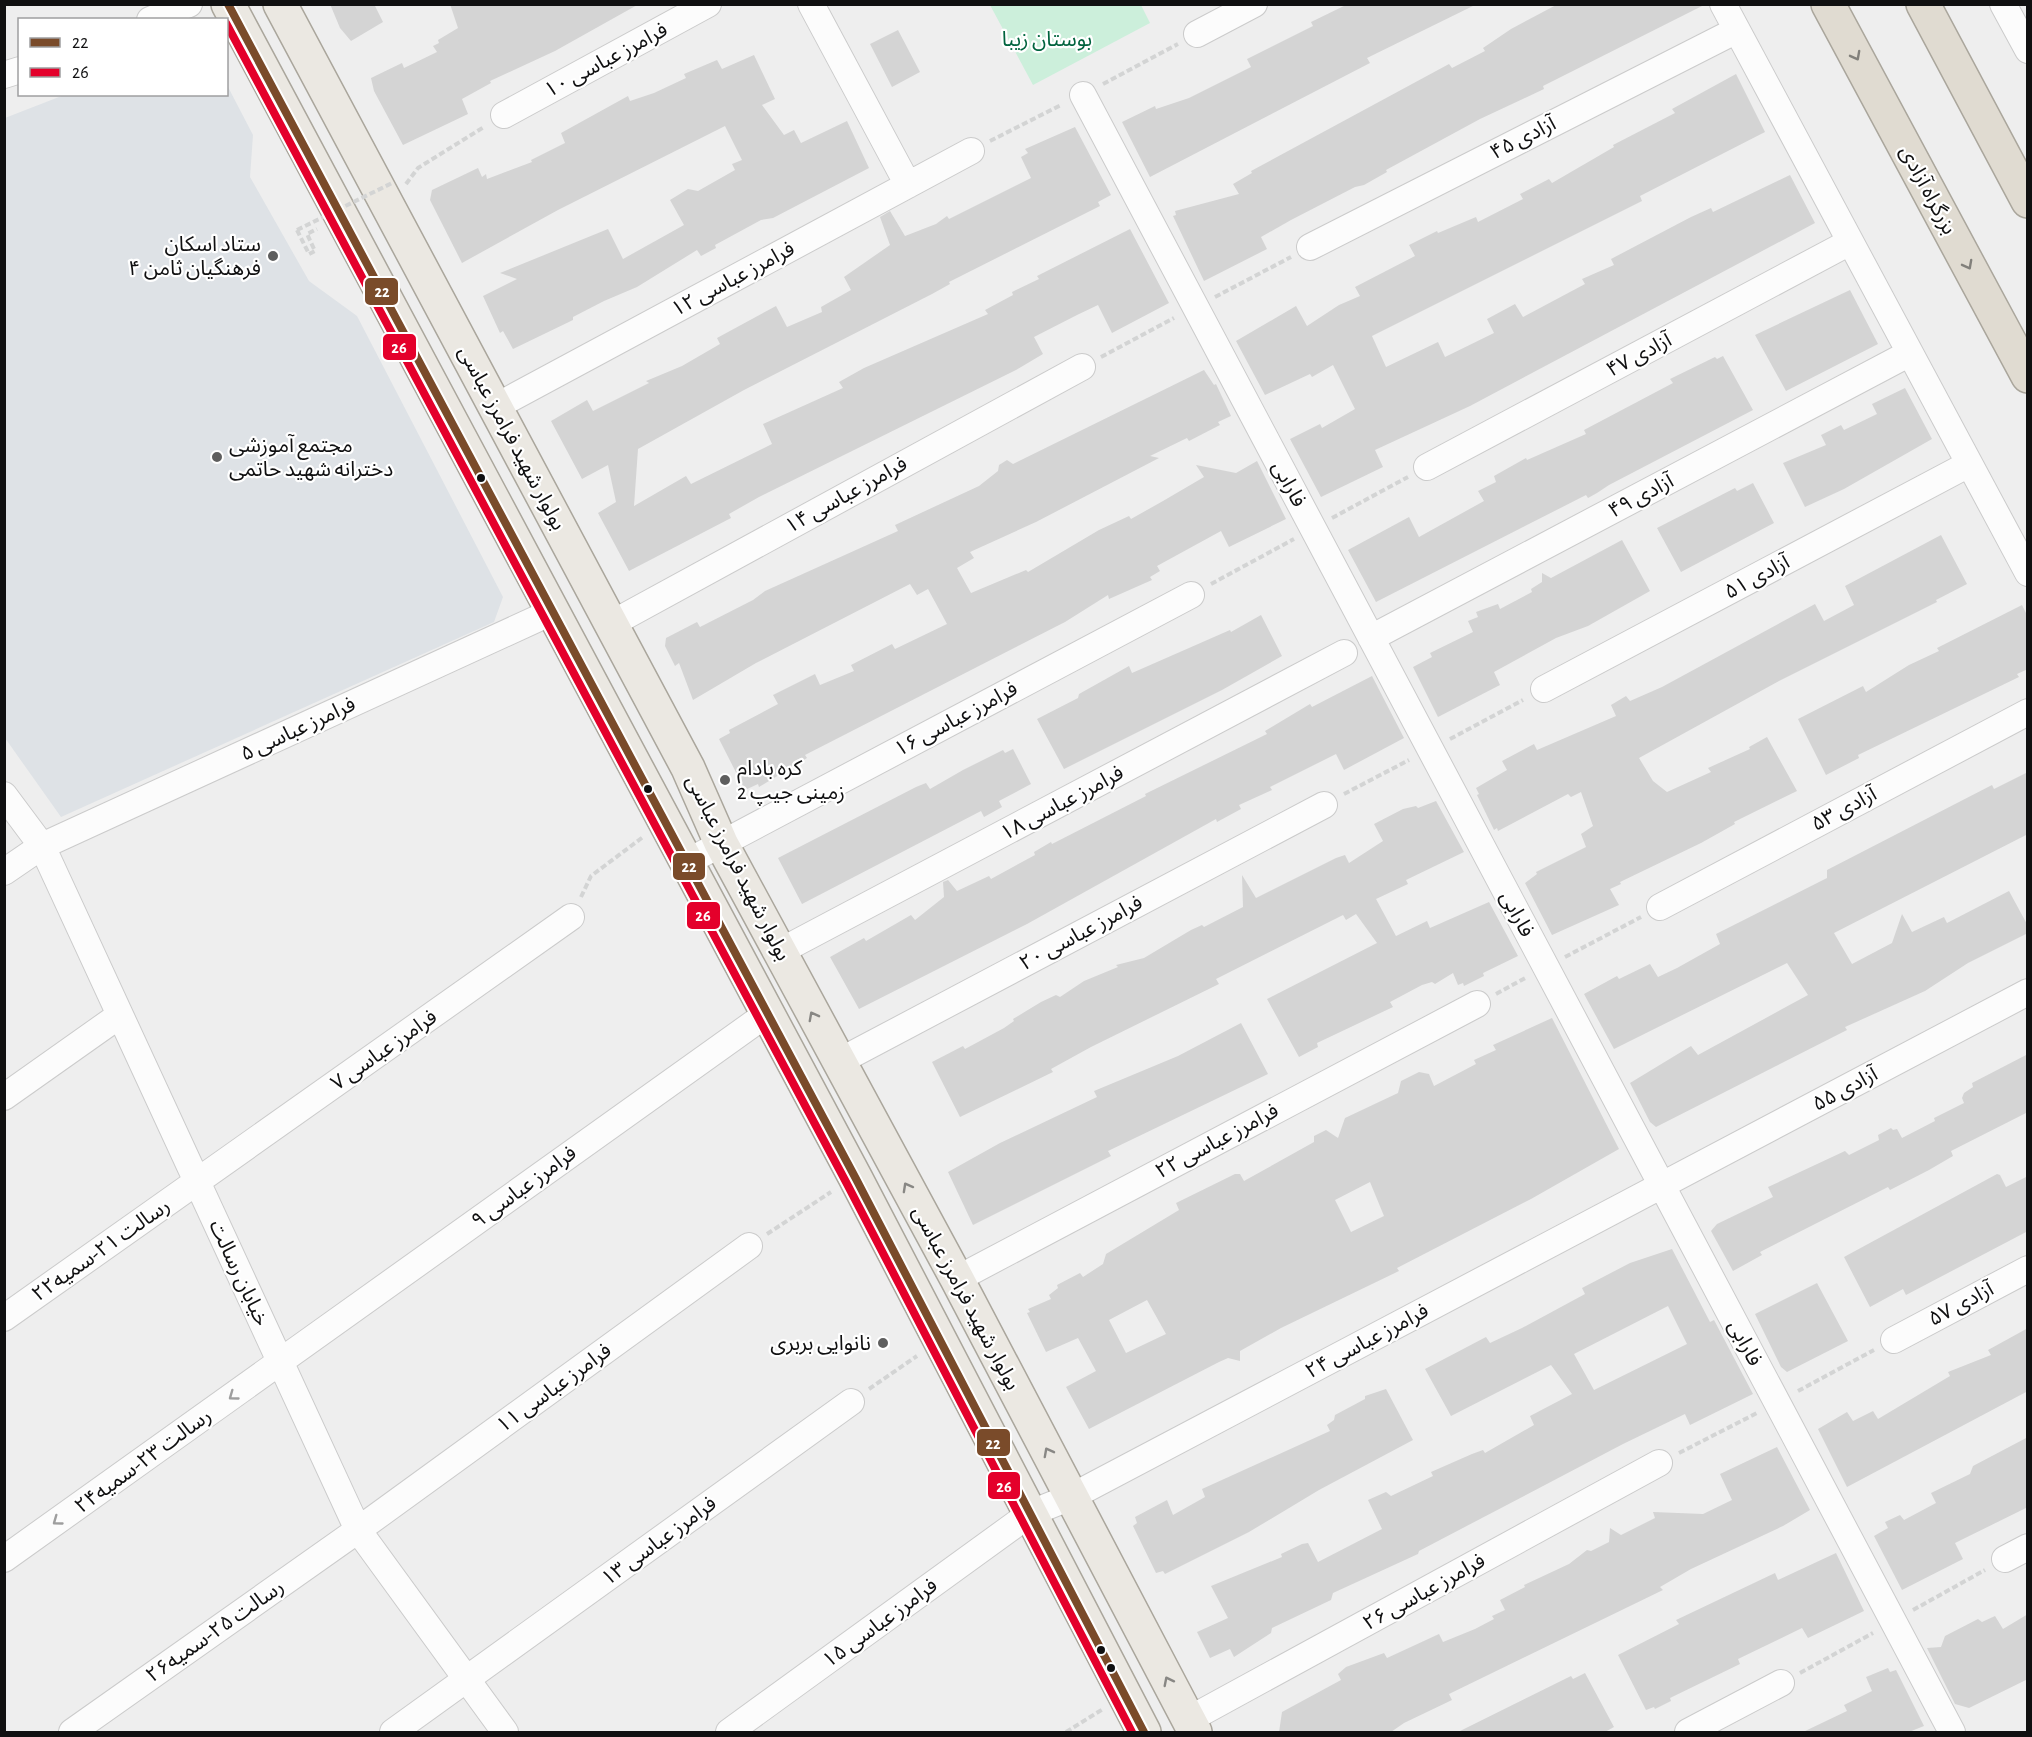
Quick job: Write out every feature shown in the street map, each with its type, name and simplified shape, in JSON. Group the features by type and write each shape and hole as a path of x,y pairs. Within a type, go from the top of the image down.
{"highway":[{"name":"بزرگراه آزادی","path":"1828,4 2028,376"},
{"path":"1923,4 2028,201"},
{"path":"1945,4 2000,148"}],"main road":[{"name":"بولوار شهید فرامرز عباسی","path":"228,4 855,1177 1144,1732"},
{"name":"بولوار شهید فرامرز عباسی","path":"280,4 688,768 721,843 957,1279 1192,1726"}],"street":[{"path":"155,18 189,4"},
{"name":"فرامرز عباسی ۱۰","path":"504,115 708,4"},
{"path":"811,4 908,185"},
{"path":"1197,34 1254,4"},
{"path":"1723,4 2028,573"},
{"path":"2003,4 2028,50"},
{"name":"۴۵ آزادی","path":"1310,247 1737,30"},
{"name":"فارابی","path":"1083,95 1952,1732"},
{"name":"فرامرز عباسی ۱۲","path":"495,407 971,151"},
{"name":"۴۷ آزادی","path":"1427,467 1850,242"},
{"name":"۴۹ آزادی","path":"1371,638 1910,353"},
{"name":"فرامرز عباسی ۱۴","path":"611,624 1082,367"},
{"name":"۵۱ آزادی","path":"1544,689 1969,464"},
{"name":"فرامرز عباسی ۱۶","path":"687,862 1191,595"},
{"name":"فرامرز عباسی ۵","path":"4,872 42,846 554,611"},
{"name":"فرامرز عباسی ۱۸","path":"779,952 1344,653"},
{"name":"۵۳ آزادی","path":"1660,907 2028,712"},
{"name":"خیابان رسالت","path":"4,795 42,846 358,1530 505,1732"},
{"name":"فرامرز عباسی ۲۰","path":"838,1062 1324,805"},
{"name":"فرامرز عباسی ۷","path":"197,1182 571,917"},
{"name":"آزادی ۵۵","path":"1662,1185 2028,992"},
{"name":"فرامرز عباسی ۲۲","path":"957,1279 1477,1004"},
{"name":"فرامرز عباسی ۹","path":"281,1362 768,1013"},
{"path":"4,1097 120,1015"},
{"name":"رسالت ۲۱-سمیه۲۲","path":"4,1318 197,1182"},
{"name":"فرامرز عباسی ۲۴","path":"1031,1513 1071,1497 1662,1185"},
{"name":"فرامرز عباسی ۱۱","path":"358,1530 749,1246"},
{"name":"آزادی ۵۷","path":"1894,1340 2028,1269"},
{"name":"رسالت ۲۳-سمیه۲۴","path":"4,1559 281,1362"},
{"name":"فرامرز عباسی ۱۳","path":"393,1732 850,1402"},
{"name":"فرامرز عباسی ۲۶","path":"1192,1726 1659,1463"},
{"name":"فرامرز عباسی ۱۵","path":"729,1732 1031,1513"},
{"name":"رسالت ۲۵-سمیه۲۶","path":"72,1732 358,1530"},
{"path":"1688,1732 1782,1683"}],"path":[{"path":"404,186 418,168 504,115"},
{"path":"318,228 307,234 315,251 309,254 297,230 392,183"},
{"path":"571,917 591,876 665,820"},
{"path":"749,1246 855,1177"},
{"path":"850,1402 940,1340"},
{"path":"1066,1732 1124,1695"}],"shaded area":[{"name":"مجتمع آموزشی دخترانه شهید حاتمی","path":"228,87 253,135 250,177 309,281 357,316 503,597 494,622 61,817 5,738 5,118 61,96 228,96"}],"green space":[{"name":"بوستان زیبا","path":"990,5 1141,5 1150,23 1033,85"}],"building":[{"path":"330,4 374,4 383,22 351,41 340,28"},
{"path":"450,4 639,4 555,51 490,81 491,83 462,99 468,114 403,145 374,91 371,78 402,63 404,68 437,52 433,46 439,43 438,40 458,28"},
{"path":"1348,4 1477,4 1367,58 1370,63 1150,177 1122,122 1155,106 1156,109 1189,98 1251,67 1247,59 1313,26 1311,22"},
{"path":"1558,4 1706,4 1543,86 1544,89 1480,119 1386,170 1387,172 1364,185 1355,187 1291,220 1261,237 1267,249 1204,281 1173,216 1176,215 1175,211 1239,194 1233,184 1252,173 1251,171 1449,64 1452,68 1485,51 1483,48 1511,29"},
{"path":"898,30 920,72 892,87 870,44"},
{"path":"754,55 775,99 762,105 784,135 794,130 801,143 847,121 869,168 773,218 761,220 715,245 716,248 701,256 697,250 637,287 604,301 573,317 573,320 513,349 503,331 500,333 483,296 517,279 500,273 608,229 623,259 684,225 670,200 688,189 698,191 735,170 732,164 742,160 725,126 558,210 462,263 430,200 432,190 478,168 482,177 486,174 487,179 532,162 531,160 565,143 561,133 628,96 630,101 654,93 686,78 684,74 717,60 722,69"},
{"path":"1736,74 1765,132 1640,196 1642,201 1372,336 1386,367 1438,342 1445,357 1494,333 1487,319 1515,304 1523,317 1585,284 1582,279 1614,265 1611,259 1691,217 1711,208 1713,212 1790,175 1815,223 1470,406 1375,450 1383,467 1321,497 1290,439 1320,424 1322,428 1355,409 1333,365 1312,377 1310,374 1265,395 1236,341 1296,306 1307,326 1339,305 1360,296 1355,287 1415,256 1409,245 1437,231 1438,233 1476,217 1478,222 1523,199 1520,194 1549,179 1552,183 1614,147 1613,145 1675,113 1672,109"},
{"path":"1075,127 1111,195 1098,202 1100,206 949,282 950,284 932,294 744,390 638,449 634,506 686,476 691,484 772,444 763,424 843,388 839,382 864,368 988,314 985,310 1013,295 1012,292 1039,279 1037,276 1130,229 1169,303 1112,333 1098,305 1077,315 1034,337 1043,354 1016,370 759,497 729,514 731,518 629,571 598,513 616,502 608,465 582,479 551,421 587,400 593,411 649,383 646,381 682,366 720,344 717,338 776,306 787,327 822,312 821,307 851,290 844,277 890,245 880,217 890,211 905,236 936,224 947,216 949,219 1031,178 1021,157 1028,153 1025,149"},
{"path":"1850,290 1878,344 1786,391 1755,335"},
{"path":"1723,356 1753,410 1588,498 1586,495 1376,602 1348,550 1409,517 1419,537 1484,501 1478,491 1496,482 1494,476 1526,458 1527,460 1586,434 1584,430 1673,383 1670,379 1715,357 1717,359"},
{"path":"1204,370 1214,385 1216,384 1231,416 1218,422 1220,425 1189,441 1187,438 1150,456 1159,458 1036,522 970,552 974,558 957,568 971,593 1026,570 1028,572 1099,530 1129,516 1131,519 1204,477 1196,465 1236,473 1257,461 1286,519 1229,547 1221,531 1157,566 1160,571 1150,577 1152,580 1109,599 1108,595 1065,622 805,755 807,758 759,787 758,784 745,790 719,739 730,733 729,730 778,704 773,695 815,674 820,685 854,671 851,665 892,644 895,649 947,624 928,589 917,595 910,584 756,663 693,700 679,663 675,666 665,646 666,638 697,622 700,627 753,600 765,591 898,531 895,525 979,486 998,471 999,465 1007,460 1013,464"},
{"path":"1905,388 1932,439 1844,489 1805,507 1783,463 1826,445 1821,435 1841,425 1844,430 1877,414 1872,404"},
{"path":"1753,483 1774,523 1681,572 1657,528 1735,488 1737,491"},
{"path":"1941,535 1967,584 1936,600 1937,602 1779,681 1639,758 1653,781 1667,792 1711,772 1708,768 1750,749 1749,747 1767,737 1797,791 1734,822 1735,824 1701,843 1620,882 1621,884 1610,889 1619,905 1552,935 1525,883 1537,874 1536,872 1586,847 1581,834 1593,826 1581,792 1571,797 1568,794 1498,831 1497,828 1494,830 1477,795 1479,794 1476,788 1507,770 1502,761 1534,744 1537,750 1616,716 1611,705 1626,696 1630,701 1662,687 1815,604 1824,621 1854,605 1845,586"},
{"path":"1622,540 1650,591 1588,626 1556,638 1494,672 1500,685 1438,717 1413,667 1432,657 1430,653 1473,632 1468,621 1478,617 1476,612 1498,604 1500,609 1532,592 1531,589 1542,582 1542,573 1551,578"},
{"path":"2022,605 2028,617 2028,669 2017,674 2019,677 1858,755 1859,758 1826,775 1798,719 1863,686 1866,692 1909,665 1939,651 1937,648"},
{"path":"1261,615 1282,656 1222,690 1064,769 1037,719 1078,698 1079,694 1129,666 1132,673 1230,630 1231,632"},
{"path":"1372,676 1404,738 1344,770 1336,754 1270,787 1272,790 1239,805 1241,809 1217,822 1216,819 1027,924 859,1009 830,957 864,938 866,941 911,915 915,920 944,897 943,882 948,880 957,891 989,876 991,879 1035,855 1034,852 1051,842 1052,844 1146,796 1145,794 1267,734 1265,731 1310,704 1312,707"},
{"path":"1013,749 1031,784 999,801 1002,807 984,817 981,811 802,904 778,858 916,787 926,783 930,789 1003,750 1005,753"},
{"path":"2028,772 2028,834 1834,933 1852,964 1892,943 1902,914 1912,932 1944,917 1947,923 2009,891 2028,926 2028,933 1968,963 1925,991 1845,1027 1847,1030 1656,1127 1650,1122 1630,1083 1691,1046 1698,1055 1808,995 1787,963 1614,1049 1584,994 1617,976 1619,979 1650,964 1658,977 1677,968 1720,944 1716,934 1827,878 1827,870 1992,785 1994,789"},
{"path":"1436,801 1464,852 1406,880 1408,884 1376,899 1396,936 1427,921 1430,928 1489,902 1518,956 1483,973 1484,976 1464,986 1463,983 1458,985 1453,973 1435,984 1432,982 1422,985 1390,1002 1393,1007 1317,1043 1318,1047 1299,1057 1267,999 1377,943 1356,914 1346,920 1343,915 1216,979 1219,984 1091,1047 1051,1069 1053,1072 960,1117 932,1062 963,1046 965,1049 1004,1028 1014,1021 1013,1019 1041,1002 1056,995 1060,997 1084,981 1118,967 1116,965 1144,958 1191,930 1202,925 1204,927 1243,907 1242,875 1256,898 1336,858 1345,855 1349,863 1383,841 1374,824 1403,809 1416,806 1418,808"},
{"path":"1552,1018 1619,1149 1531,1199 1397,1268 1399,1271 1281,1328 1240,1351 1240,1361 1228,1358 1219,1362 1089,1429 1066,1387 1096,1371 1078,1338 1046,1352 1027,1313 1030,1312 1028,1309 1051,1299 1049,1295 1058,1288 1057,1285 1080,1273 1083,1277 1103,1264 1106,1254 1179,1210 1176,1203 1235,1174 1240,1174 1244,1181 1314,1142 1314,1136 1326,1130 1338,1138 1345,1118 1398,1093 1401,1081 1419,1072 1429,1074 1434,1086 1476,1064 1474,1060 1496,1050 1493,1045","holes":["1370,1182 1384,1216 1351,1232 1335,1200","1147,1300 1166,1334 1126,1353 1109,1320"]},
{"path":"1241,1023 1268,1074 1108,1151 1111,1156 973,1225 948,1172 1000,1143 1097,1097 1094,1091 1178,1056"},
{"path":"2028,1054 2028,1112 1951,1151 1953,1156 1929,1170 1890,1190 1888,1187 1760,1252 1762,1255 1733,1271 1711,1231 1717,1224 1773,1197 1768,1187 1845,1151 1849,1155 1879,1140 1878,1135 1891,1128 1897,1129 1902,1138 1935,1121 1934,1118 1964,1103 1962,1098 1964,1093 1973,1087 1972,1083"},
{"path":"1997,1174 2000,1175 2006,1187 2028,1176 2028,1231 1906,1295 1903,1289 1870,1307 1844,1257"},
{"path":"1672,1249 1710,1322 1714,1320 1753,1394 1690,1425 1685,1414 1623,1444 1419,1551 1418,1554 1333,1593 1331,1600 1272,1628 1271,1633 1234,1657 1230,1649 1210,1658 1197,1632 1228,1618 1211,1586 1282,1557 1281,1554 1302,1544 1308,1543 1318,1562 1382,1529 1368,1500 1386,1492 1391,1496 1433,1476 1431,1472 1483,1450 1485,1453 1534,1425 1530,1416 1572,1394 1551,1365 1451,1416 1425,1369 1486,1337 1490,1343 1522,1328 1585,1294 1582,1288 1630,1263","holes":["1668,1306 1687,1344 1594,1390 1574,1354"]},
{"path":"1817,1283 1848,1341 1787,1372 1781,1367 1755,1314"},
{"path":"2028,1328 2028,1391 1847,1487 1818,1429 1847,1412 1853,1421 1873,1411 1878,1419 1950,1376 1948,1372 1991,1355 1988,1350"},
{"path":"1386,1389 1413,1440 1319,1490 1249,1532 1165,1574 1163,1571 1156,1573 1133,1526 1137,1523 1135,1517 1167,1500 1173,1515 1205,1497 1202,1489 1330,1431 1327,1425 1334,1420 1335,1415 1365,1399 1365,1396"},
{"path":"2028,1437 2028,1507 1955,1543 1963,1559 1902,1590 1874,1536 1888,1528 1885,1522 1900,1515 1904,1520 1936,1503 1931,1493 1970,1474 1973,1466"},
{"path":"1777,1447 1810,1510 1783,1526 1691,1569 1660,1587 1663,1590 1449,1694 1452,1700 1404,1723 1391,1732 1279,1732 1282,1712 1341,1680 1338,1674 1346,1667 1384,1653 1387,1658 1439,1634 1443,1642 1494,1619 1492,1616 1505,1610 1500,1600 1525,1587 1524,1585 1569,1564 1587,1550 1591,1551 1609,1542 1610,1528 1621,1535 1655,1518 1653,1512 1703,1514 1732,1500 1720,1474"},
{"path":"1836,1553 1864,1611 1808,1638 1802,1628 1738,1659 1740,1664 1670,1698 1671,1701 1655,1709 1654,1707 1646,1710 1618,1655 1679,1624 1676,1620 1775,1573 1778,1580"},
{"path":"2028,1614 2028,1679 1969,1708 1955,1704 1927,1648 1941,1647 1945,1636 1978,1619 1982,1622 1995,1616 2003,1629"},
{"path":"1888,1668 1890,1672 1896,1670 1924,1726 1909,1732 1803,1732 1847,1711 1844,1705 1872,1691 1866,1677"},
{"path":"1585,1673 1614,1727 1605,1732 1458,1732 1571,1676 1573,1679"}],"transit line":[{"name":"22","path":"228,4 855,1177 1144,1732"},
{"name":"26","path":"228,27 846,1182 1132,1732"}],"place":[{"name":"ستاد اسکان فرهنگیان ثامن ۴","path":"273,256"},
{"name":"مجتمع آموزشی دخترانه شهید حاتمی","path":"217,457"},
{"name":"کره بادام زمینی جیپ 2","path":"725,780"},
{"name":"نانوایی بربری","path":"883,1343"}]}
